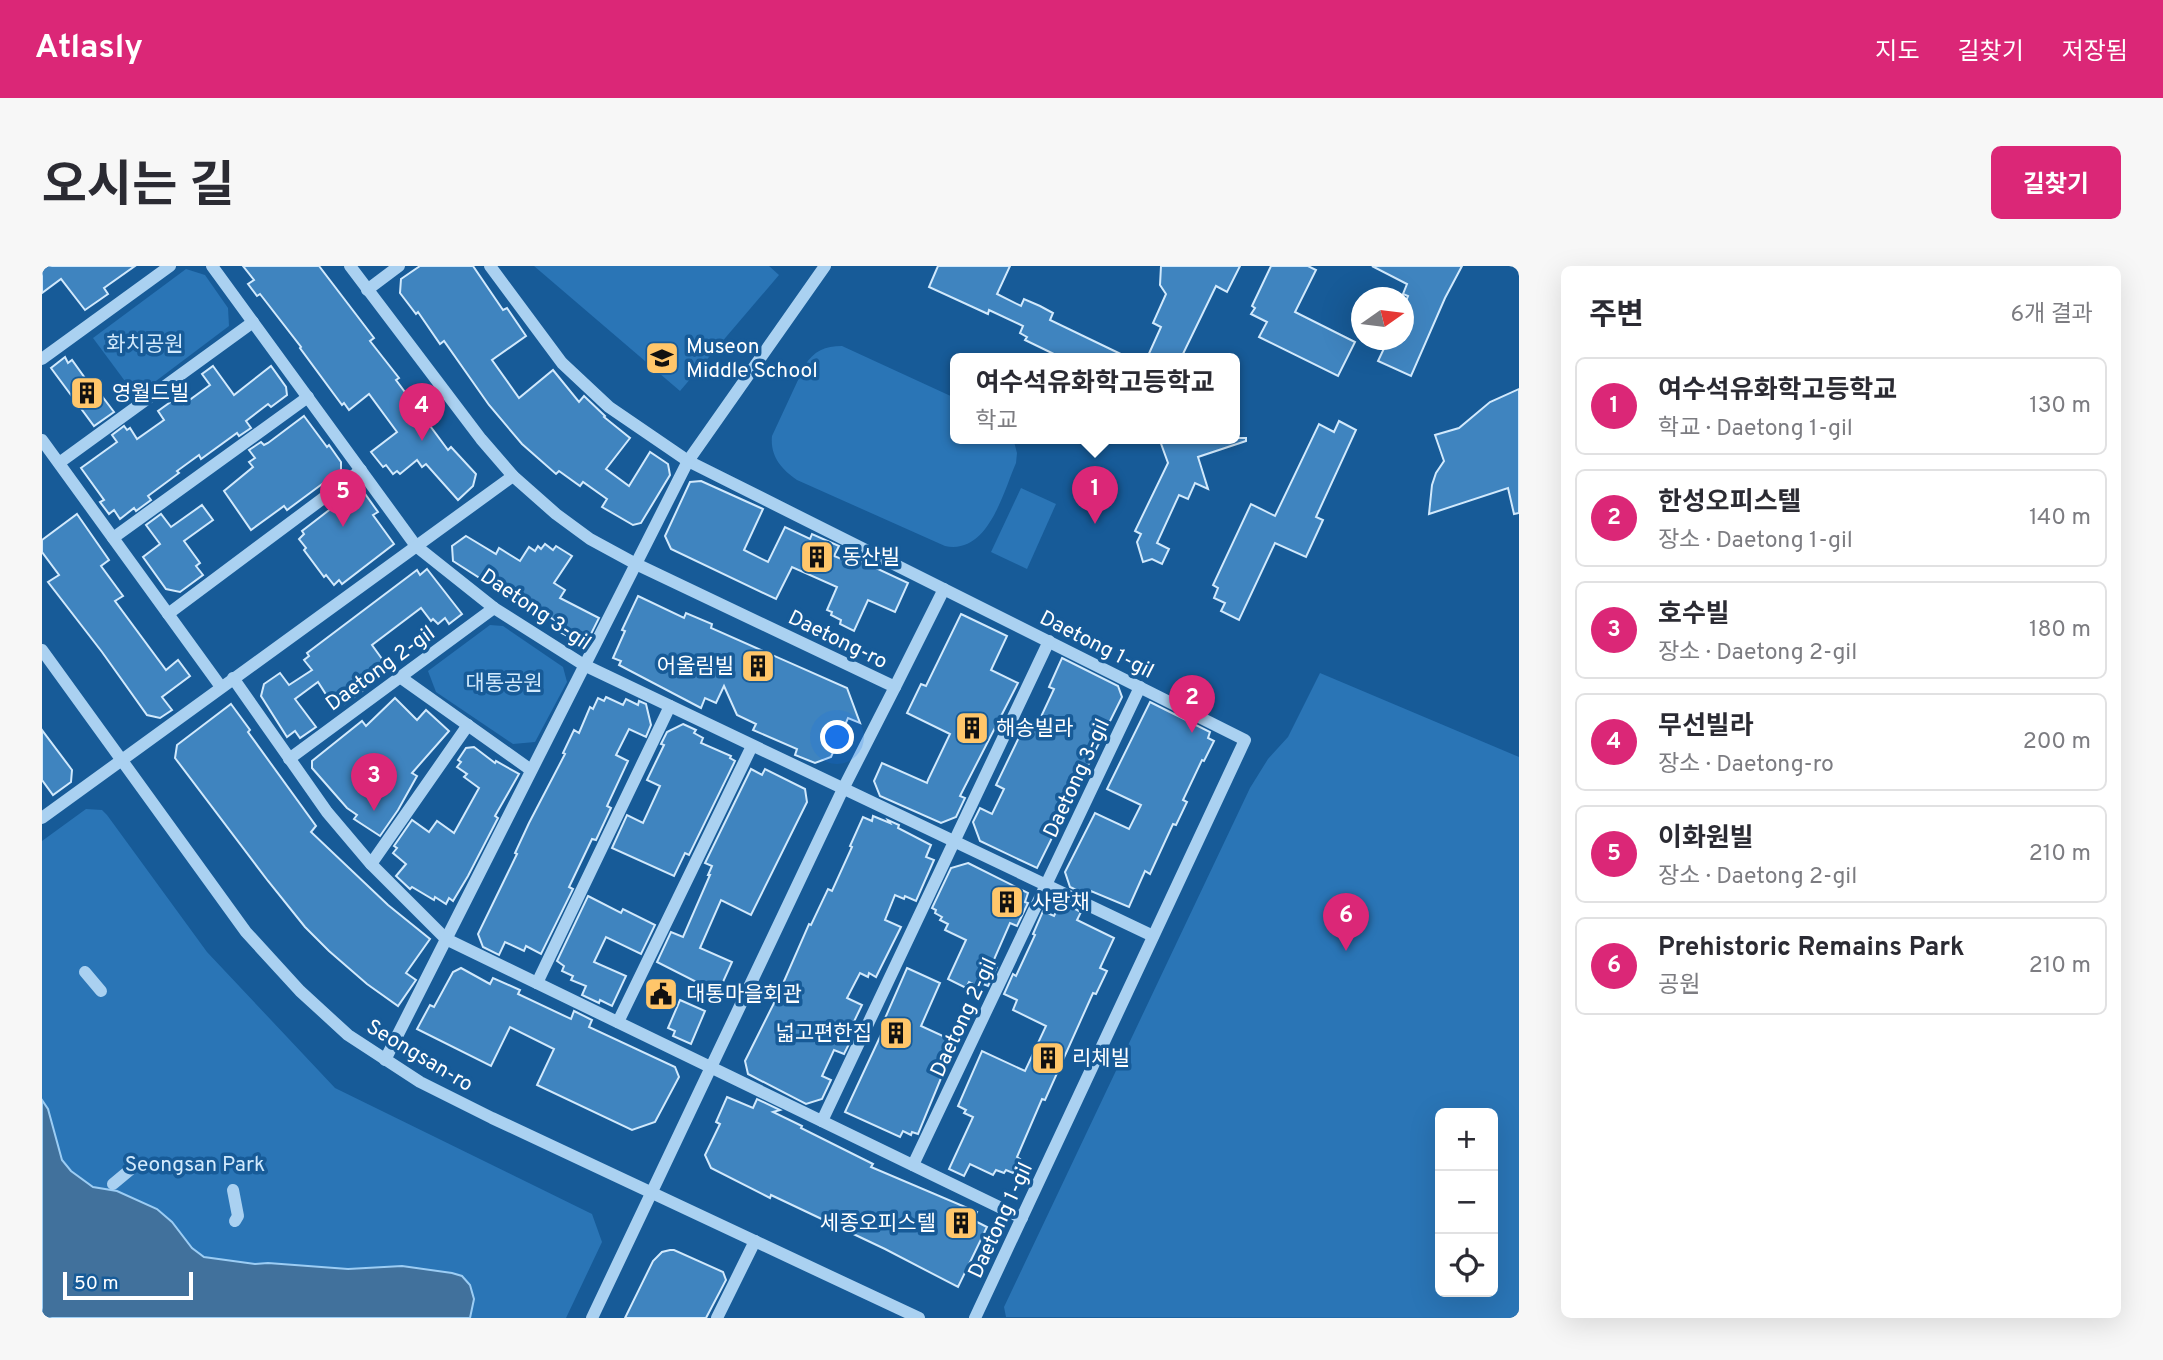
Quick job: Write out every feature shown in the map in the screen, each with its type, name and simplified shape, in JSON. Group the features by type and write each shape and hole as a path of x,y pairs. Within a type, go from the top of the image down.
{"street":[{"path":"42,359 170,266"},
{"name":"Daetong 3-gil","path":"212,266 416,546 494,608 584,665 1153,936"},
{"name":"Daetong-ro","path":"350,266 481,439 513,476 573,527 636,564 895,687 843,789 592,1318"},
{"path":"367,290 399,266"},
{"name":"Daetong 1-gil","path":"490,266 562,363 609,407 688,461 1245,740 975,1318"},
{"path":"384,1060 688,461 825,266"},
{"path":"59,463 253,322"},
{"path":"113,538 308,397"},
{"path":"42,440 221,687"},
{"path":"168,614 361,470"},
{"path":"42,818 513,476"},
{"path":"895,687 944,589"},
{"name":"Daetong 2-gil","path":"289,759 494,608"},
{"path":"822,1121 1049,641"},
{"name":"Seongsan-ro","path":"42,649 246,932 273,963 348,1035 421,1082 492,1118 919,1318"},
{"path":"400,677 531,770"},
{"path":"233,678 327,812 371,864 446,939 1022,1218"},
{"name":"Daetong 3-gil","path":"1046,886 1140,687"},
{"path":"537,983 670,706"},
{"path":"371,864 468,725"},
{"path":"618,1022 752,746"},
{"name":"Daetong 2-gil","path":"914,1165 1046,886"},
{"path":"85,972 101,991"},
{"path":"113,1184 137,1164"},
{"path":"233,1189 238,1216 234,1221"},
{"path":"717,1318 755,1241"}],"green space":[{"path":"534,266 769,266 779,275 680,391"},
{"name":"화치공원","path":"186,269 205,275 228,308 229,326 136,396 93,338"},
{"path":"842,346 950,396 950,444 1015,444 1016,463 999,505 983,532 972,541 960,546 945,546 797,480 778,461 773,450 772,436 805,365 820,350"},
{"path":"1021,488 1056,504 1027,569 991,552"},
{"name":"대통공원","path":"490,625 503,626 563,667 567,682 535,742 513,744 436,692 428,671"},
{"path":"1320,673 1519,757 1519,1318 1006,1317 1004,1307 1250,788 1268,759 1288,737"},
{"name":"Seongsan Park","path":"86,809 102,810 107,815 207,952 335,1088 592,1214 602,1242 566,1318 42,1318 42,841"}],"shaded area":[{"path":"42,1100 48,1109 62,1160 71,1171 93,1187 117,1191 157,1209 172,1222 192,1248 204,1257 255,1264 348,1269 402,1266 452,1273 462,1276 470,1285 474,1299 470,1318 42,1318"}],"building":[{"path":"42,266 135,266 104,288 108,294 85,310 61,279 42,293"},
{"path":"243,266 319,266 374,338 370,341 448,450 451,447 476,474 473,486 458,500 426,464 422,467 417,460 400,474 397,471 393,474 386,465 383,467 371,452 397,432 369,394 349,410 344,403 342,405 260,294 257,296 248,284 254,280"},
{"path":"420,266 473,266 503,310 507,308 526,336 492,360 519,398 553,370 579,402 584,396 630,438 606,469 629,486 650,452 668,464 670,475 641,523 633,525 602,507 607,499 583,482 580,486 559,471 556,474 522,444 489,405 444,341 440,344 418,312 416,314 400,293 401,279"},
{"path":"938,266 1010,266 997,294 1021,306 1024,299 1040,306 1053,313 1050,320 1119,353 1052,353 1025,340 1027,337 1020,333 1023,326 989,310 988,314 929,287"},
{"path":"1161,266 1240,266 1227,292 1216,286 1183,353 1149,353 1161,327 1153,323 1166,294 1160,285"},
{"path":"1271,266 1308,266 1316,270 1295,312 1351,340 1351,350 1338,376 1259,337 1267,322 1251,314 1255,308 1252,306"},
{"path":"1372,266 1462,266 1411,376 1378,361 1383,350 1414,350 1414,287 1406,287 1407,284"},
{"name":"영월드빌","path":"65,357 68,363 72,360 114,412 94,426 51,368"},
{"path":"213,366 234,395 271,366 286,387 287,395 271,407 268,404 246,421 251,428 239,436 237,433 201,459 199,455 177,471 179,473 148,496 151,500 136,511 134,508 120,519 114,510 109,514 100,502 104,500 81,468 117,442 112,435 124,426 127,430 130,428 137,439 164,420 158,411 179,396 184,404 210,385 202,374"},
{"path":"1519,389 1519,513 1514,514 1508,488 1429,514 1432,485 1444,461 1435,435 1459,428 1490,402"},
{"path":"304,416 341,462 341,470 287,510 284,506 251,530 224,491 253,467 249,462 255,458 249,450 261,442 264,445 268,443"},
{"path":"1339,421 1356,430 1316,517 1323,520 1306,557 1275,543 1239,620 1221,611 1225,603 1214,598 1218,588 1213,585 1251,504 1275,516 1319,424 1334,432"},
{"path":"1161,444 1237,444 1198,457 1208,489 1195,483 1188,499 1179,495 1157,543 1169,549 1162,564 1152,559 1143,562 1137,542 1141,534 1135,531 1168,463"},
{"path":"701,481 763,509 744,550 768,562 785,527 810,539 812,534 839,546 834,556 859,566 861,561 908,583 895,612 868,600 854,631 840,624 841,620 827,610 837,587 792,567 776,599 671,549 665,536 690,482"},
{"path":"363,491 378,512 373,515 394,544 342,584 339,580 334,585 326,575 324,577 299,539 304,534 302,531 346,497 349,501"},
{"path":"202,505 213,520 184,541 200,563 196,566 203,575 180,592 166,589 143,557 160,544 146,525 161,514 171,527"},
{"path":"77,514 109,560 101,566 123,596 115,601 166,670 178,660 190,676 162,697 172,710 160,718 147,715 48,582 59,575 42,552 42,540"},
{"path":"466,536 496,554 499,548 520,561 529,547 535,551 538,546 541,549 545,544 553,550 556,546 572,556 554,583 565,590 560,598 599,618 589,638 577,641 552,628 556,621 533,607 531,611 453,561 452,546"},
{"path":"427,569 462,614 449,624 445,618 438,624 433,619 431,621 421,608 372,645 390,670 345,704 342,701 337,704 330,694 327,696 318,682 295,699 316,727 300,738 295,731 287,737 261,696 264,684 280,673 289,685 312,670 304,660 309,656 307,653 417,570 420,575"},
{"path":"638,596 684,618 686,613 712,624 711,628 847,688 860,723 848,718 831,757 815,763 795,755 797,749 753,730 756,724 737,715 724,686 716,703 705,698 701,708 619,665 621,661 613,658 625,631 622,630"},
{"path":"961,614 1007,636 991,670 1018,683 960,796 965,798 956,817 941,823 880,796 874,781 882,763 927,783 950,734 907,713 921,684 926,686"},
{"path":"1062,658 1118,686 1122,697 1037,868 980,841 973,822 980,808 992,814 1004,789 996,785 1023,729 1033,734 1054,689 1049,687"},
{"path":"606,697 623,705 626,699 638,705 639,701 646,704 651,725 646,737 629,729 616,755 628,761 607,806 611,808 596,840 592,839 569,887 573,889 541,954 526,946 524,951 505,942 499,955 483,947 478,934 574,730 579,733 590,707 593,709 598,698 604,701"},
{"path":"395,698 417,720 426,710 449,731 412,773 417,776 380,836 354,819 357,815 347,808 312,768 312,761 362,721 366,726"},
{"path":"1150,702 1210,732 1208,738 1214,741 1183,800 1187,802 1176,825 1173,824 1150,874 1145,871 1129,907 1091,891 1089,896 1070,887 1065,872 1095,813 1129,829 1141,805 1107,789"},
{"path":"231,704 316,826 311,832 388,905 430,939 406,973 416,980 398,1006 367,984 305,927 175,758 177,745"},
{"path":"683,724 696,730 694,733 703,738 701,743 731,756 735,761 689,855 685,853 674,876 612,848 627,815 643,823 660,786 647,780 664,745 661,744 667,732"},
{"path":"42,730 72,770 71,782 53,795 42,780"},
{"path":"474,747 495,763 496,761 519,774 495,816 498,818 468,876 453,901 449,898 446,904 412,887 410,889 396,876 406,864 393,853 397,848 394,846 412,820 429,832 437,821 454,833 479,788 464,777 467,774 457,767 466,748"},
{"path":"751,769 762,775 765,769 805,789 807,802 751,915 721,900 700,948 732,962 718,993 657,962 671,932 683,937 710,875 712,866 705,863"},
{"path":"873,816 899,825 898,828 931,845 926,857 934,860 916,901 895,895 885,920 901,927 876,977 869,973 868,977 860,973 847,998 862,1005 846,1038 851,1040 844,1054 834,1050 822,1076 831,1080 822,1099 806,1104 748,1074 745,1061 809,924 811,925 828,889 832,891 863,817 872,821"},
{"path":"968,863 1028,893 1025,902 1028,903 1017,926 1010,923 992,964 997,967 988,986 978,982 977,986 969,982 966,988 948,979 966,940 945,930 948,924 940,920 942,917 932,908 951,868"},
{"path":"588,896 621,913 623,909 655,925 641,954 606,937 594,962 626,976 612,1006 582,995 586,986 571,980 573,976 562,971 564,966 557,961"},
{"path":"1064,903 1081,912 1077,920 1114,938 1100,968 1107,971 1096,994 1093,993 1045,1100 1042,1099 1017,1157 1020,1159 1013,1173 996,1170 993,1175 970,1164 964,1176 949,1169 973,1117 958,1106 982,1051 1025,1071 1046,1026 1013,1010 1017,1000 1004,994 1013,974 1016,976 1043,911 1054,916"},
{"path":"461,968 490,984 493,978 520,990 518,994 571,1019 574,1011 592,1020 589,1027 675,1067 679,1077 655,1122 632,1130 537,1085 554,1049 510,1027 491,1066 417,1029 430,1005 434,1007 453,972"},
{"path":"907,968 940,983 921,1026 956,1042 918,1134 912,1132 911,1135 903,1131 900,1137 845,1112 886,1024 883,1023"},
{"path":"680,1000 705,1011 691,1044 673,1036 675,1031 668,1028"},
{"path":"727,1097 753,1108 757,1099 780,1110 773,1112 802,1126 801,1128 873,1164 871,1167 977,1212 973,1220 987,1227 958,1287 885,1249 771,1195 770,1198 711,1168 705,1155 720,1124 716,1122"},
{"path":"670,1250 723,1272 726,1280 706,1318 625,1318 653,1261 662,1252"}],"place":[{"name":"Museon Middle School","path":"662,358"},
{"name":"영월드빌","path":"87,393"},
{"name":"무선빌라","path":"422,441"},
{"name":"여수석유화학고등학교","path":"1095,524"},
{"name":"이화원빌","path":"343,527"},
{"name":"동산빌","path":"817,557"},
{"name":"어울림빌","path":"758,666"},
{"name":"해송빌라","path":"972,728"},
{"name":"한성오피스텔","path":"1192,733"},
{"name":"호수빌","path":"374,811"},
{"name":"사랑채","path":"1007,902"},
{"name":"Prehistoric Remains Park","path":"1346,951"},
{"name":"대통마을회관","path":"661,994"},
{"name":"넓고편한집","path":"896,1033"},
{"name":"리체빌","path":"1048,1058"},
{"name":"세종오피스텔","path":"961,1223"}]}
